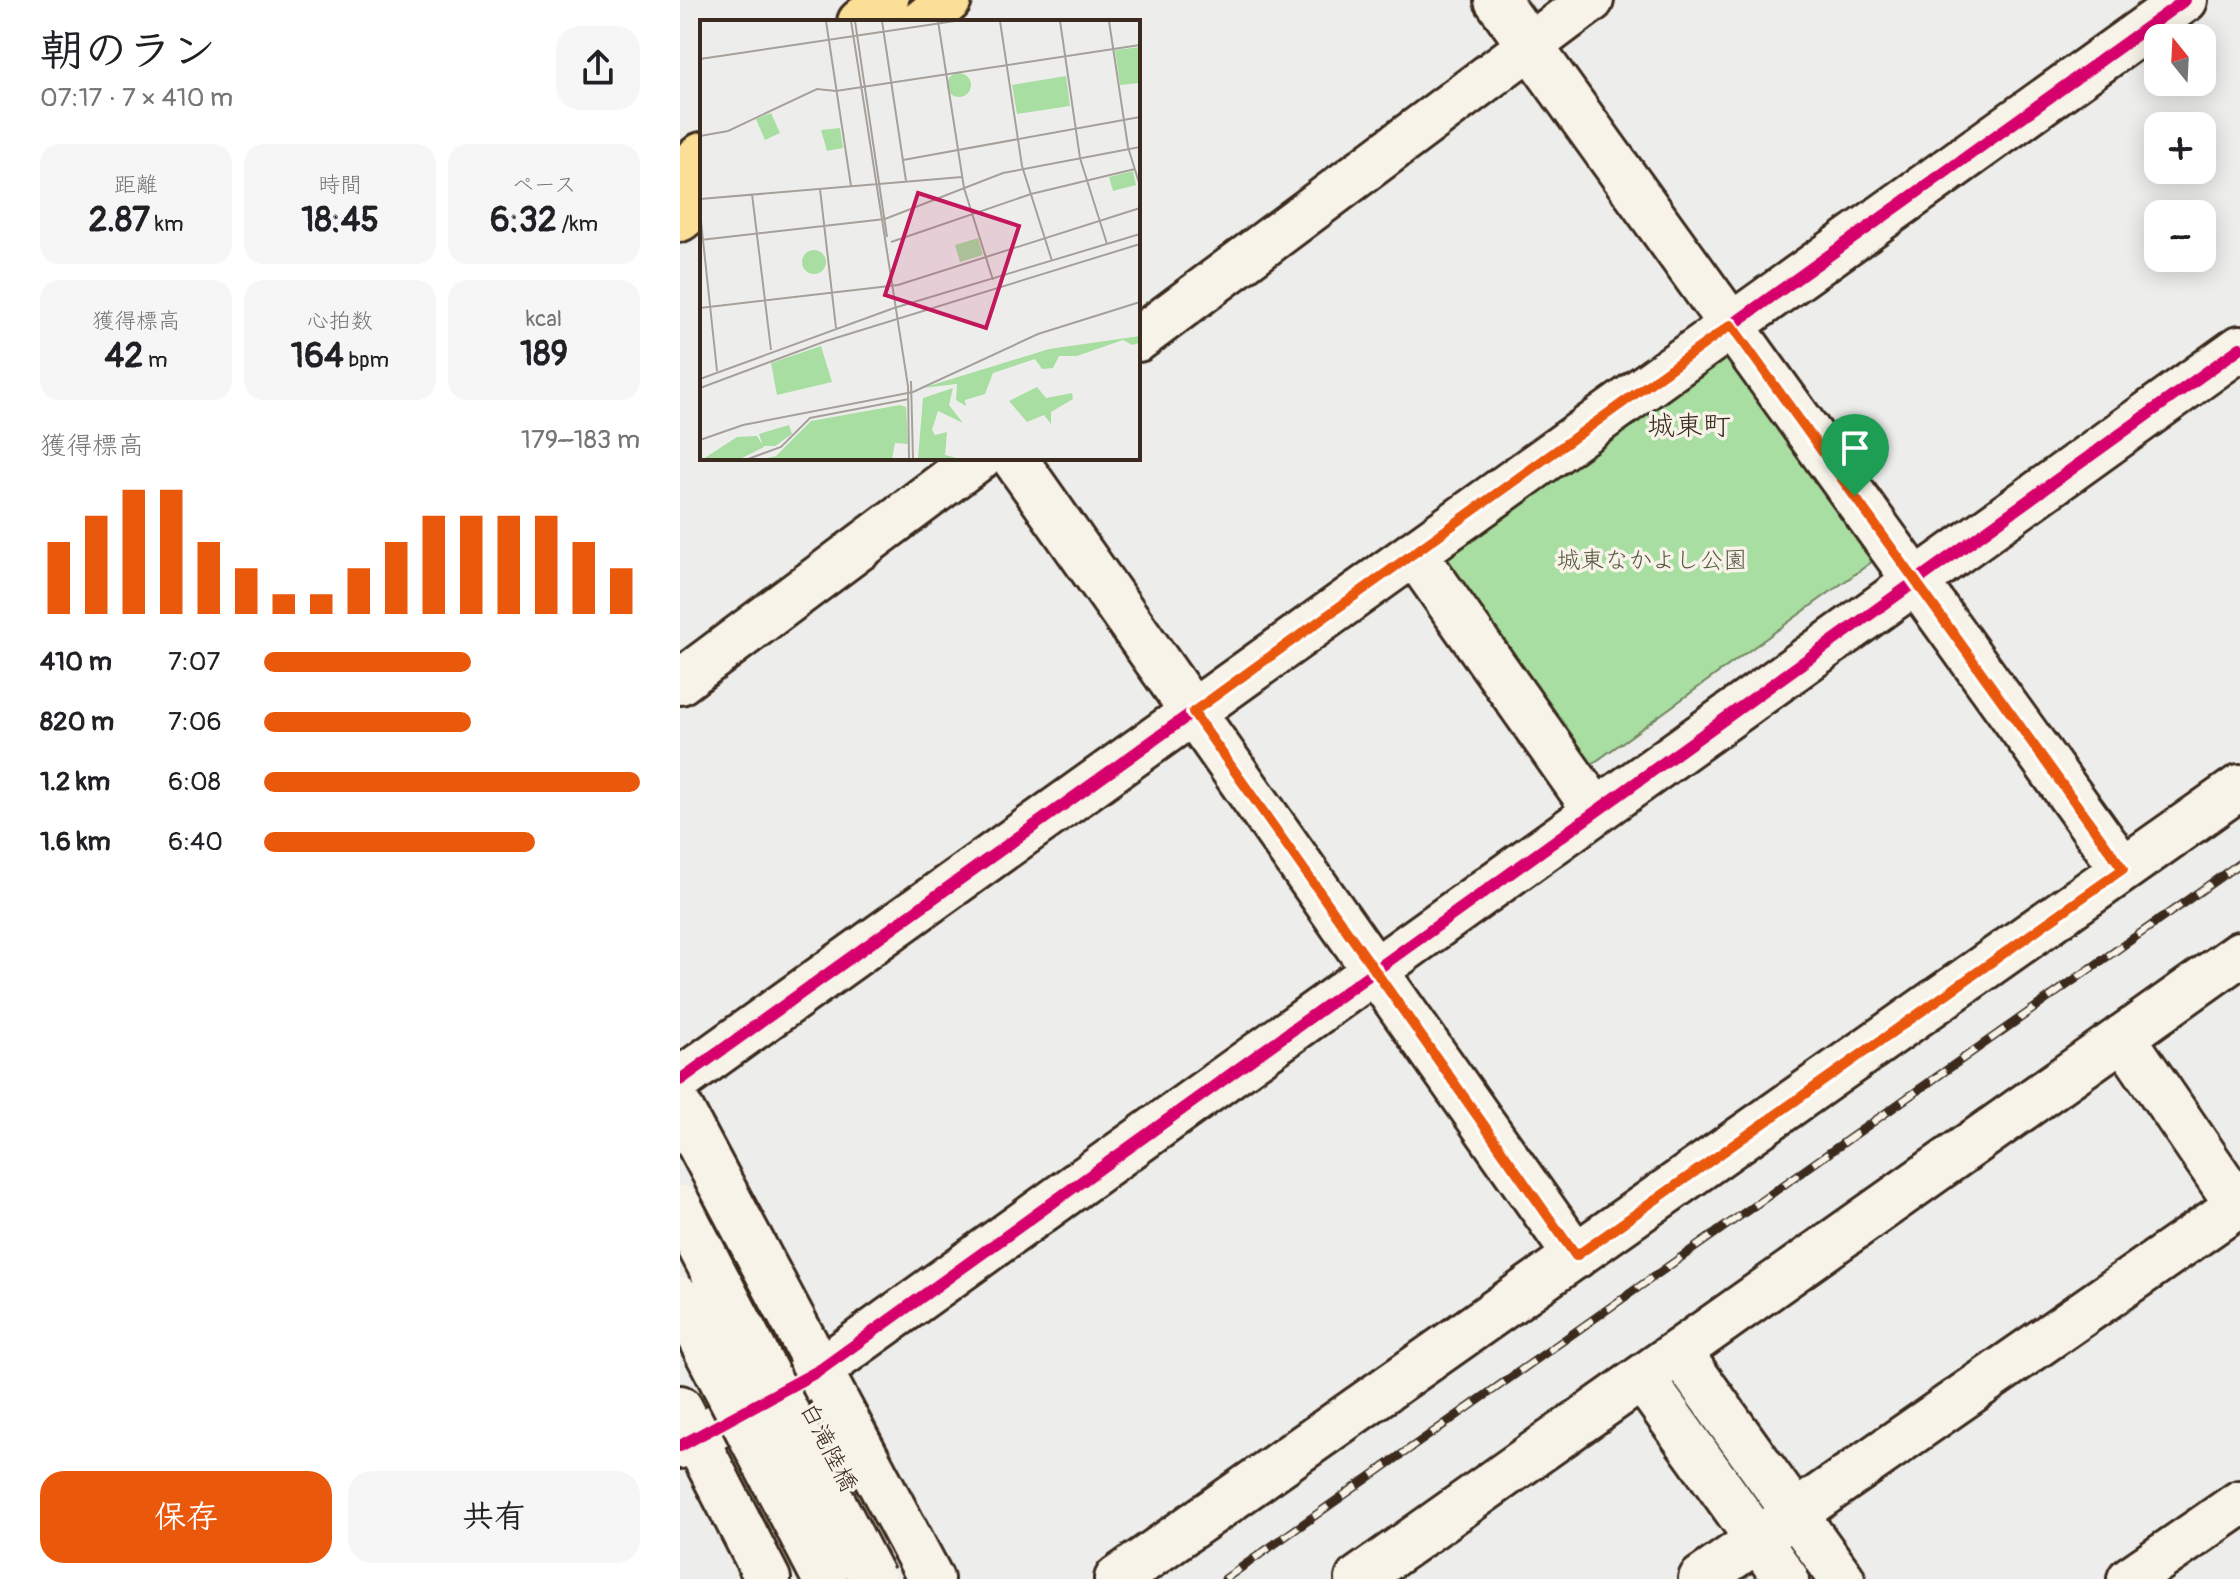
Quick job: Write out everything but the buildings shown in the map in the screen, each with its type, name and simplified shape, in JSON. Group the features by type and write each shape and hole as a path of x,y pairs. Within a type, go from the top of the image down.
{"highway":[{"path":"862,20 886,0"},
{"path":"924,20 949,0"},
{"path":"680,173 700,157"},
{"path":"680,219 700,203"}],"street":[{"path":"1497,0 2123,869"},
{"path":"1140,338 1591,0"},
{"path":"680,1080 2185,0"},
{"path":"768,1579 685,1431 820,1370 2240,348"},
{"path":"680,682 976,460"},
{"path":"1015,460 1576,1256"},
{"path":"1414,553 1596,811"},
{"path":"1117,1579 2240,787"},
{"path":"1358,1579 2240,954"},
{"path":"1701,1579 2239,1206 2123,1037"},
{"path":"680,1108 931,1579"},
{"name":"白滝陸橋","path":"680,1208 873,1579"},
{"path":"680,1299 825,1579"},
{"path":"1679,1352 1842,1579"},
{"path":"1642,1378 1786,1579"},
{"path":"2130,1579 2240,1503"}],"green space":[{"name":"城東なかよし公園","path":"1721,351 1873,561 1584,770 1432,560"}],"railway":[{"path":"1225,1579 2240,863"}],"cycle path":[{"path":"680,1080 2185,0"},
{"path":"680,1446 820,1370 2240,348"}],"district":[{"name":"城東町","path":"1689,425"}],"route":[{"path":"1731,325 1855,496 2123,869 1576,1256 1193,712 1731,325"}]}
